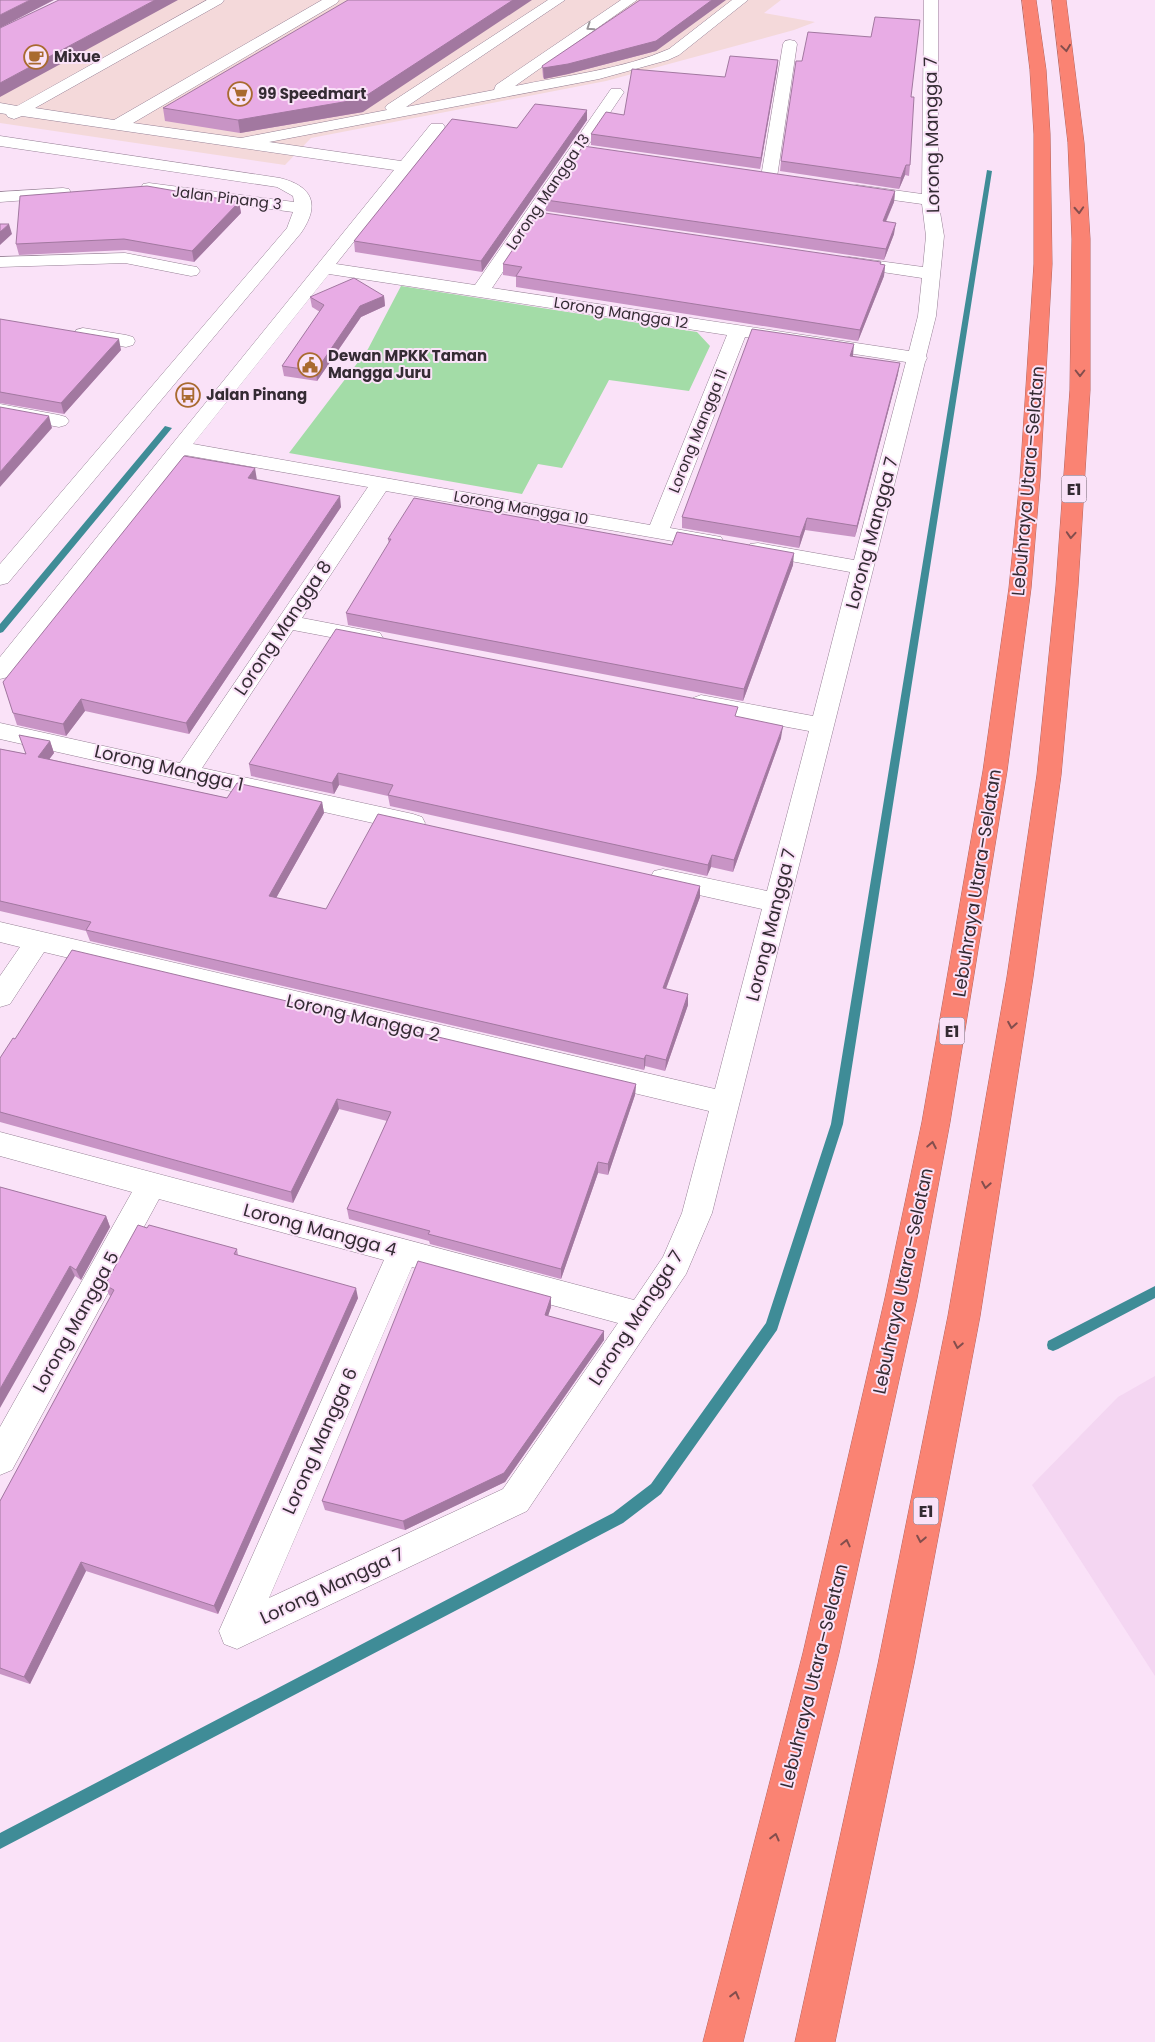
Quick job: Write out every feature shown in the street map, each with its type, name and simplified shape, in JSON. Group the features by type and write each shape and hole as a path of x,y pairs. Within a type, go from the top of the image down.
{"highway":[{"name":"Lebuhraya Utara–Selatan","path":"723,2042 821,1653 901,1298 936,1122 996,771 1020,588 1030,479 1044,264 1042,134 1038,70 1029,0"},
{"name":"E1","path":"815,2042 896,1664 964,1316 1020,977 1048,775 1067,586 1080,390 1080,239 1076,152 1069,67 1059,0"}],"street":[{"path":"0,122 218,0"},
{"path":"117,125 332,0"},
{"path":"381,116 558,0"},
{"path":"492,95 630,0"},
{"path":"241,143 599,74 662,57 674,52 742,0"},
{"name":"Lorong Mangga 7","path":"237,1631 515,1500 675,1265 697,1213 862,568 918,358 927,316 935,236 930,200 931,0"},
{"path":"770,177 790,44"},
{"name":"Lorong Mangga 13","path":"480,292 616,92"},
{"path":"0,108 405,167"},
{"path":"0,672 437,127"},
{"path":"298,152 296,145 300,137 311,129"},
{"path":"0,141 280,183 301,194 304,208 295,229 0,578"},
{"path":"577,149 596,152"},
{"path":"752,175 788,180"},
{"name":"Jalan Pinang 3","path":"131,188 140,187 304,208"},
{"path":"843,188 930,200"},
{"path":"0,196 84,191"},
{"path":"532,215 552,218"},
{"path":"0,262 124,258 191,271"},
{"path":"834,260 931,274"},
{"name":"Lorong Mangga 12","path":"325,268 918,358"},
{"name":"Lorong Mangga 11","path":"658,532 738,331"},
{"path":"68,332 126,341"},
{"path":"0,410 59,422"},
{"name":"Lorong Mangga 10","path":"180,448 862,568"},
{"name":"Lorong Mangga 8","path":"186,773 381,483"},
{"path":"287,622 394,643"},
{"path":"676,698 822,726"},
{"name":"Lorong Mangga 1","path":"0,731 438,828"},
{"path":"641,873 777,903"},
{"name":"Lorong Mangga 2","path":"0,932 725,1103"},
{"path":"0,997 38,941"},
{"name":"Lorong Mangga 4","path":"0,1144 640,1315"},
{"name":"Lorong Mangga 5","path":"0,1459 152,1185"},
{"name":"Lorong Mangga 6","path":"237,1631 403,1252"}],"shaded area":[{"path":"90,0 781,0 764,13 815,22 794,30 606,81 311,138 285,165 0,123 0,48"},
{"path":"1155,1376 1155,1676 1032,1485 1118,1397"}],"green space":[{"path":"401,286 697,332 710,346 689,391 609,380 562,468 538,464 522,494 289,453 368,349"}],"building":[{"path":"0,0 30,0 0,15"},
{"path":"59,0 155,0 0,83 0,28"},
{"path":"348,0 513,0 361,99 238,120 163,108"},
{"path":"640,0 712,0 656,41 568,64 543,68 542,66"},
{"path":"875,17 920,20 911,97 914,97 910,165 906,165 901,178 781,161 796,61 802,61 808,32 871,37"},
{"path":"730,56 778,60 761,158 591,134 606,112 624,115 632,69 725,77"},
{"path":"535,104 587,110 481,261 354,241 452,119 517,128"},
{"path":"583,146 895,191 883,221 896,223 886,249 546,200"},
{"path":"147,186 239,202 192,251 124,239 16,244 20,196"},
{"path":"538,212 881,262 880,264 885,265 860,330 516,276 522,267 503,264"},
{"path":"0,224 9,224 0,232"},
{"path":"354,278 384,296 360,306 316,371 282,366 324,305 310,297"},
{"path":"0,319 119,339 61,403 0,392"},
{"path":"752,329 854,344 850,356 900,363 857,526 807,518 800,537 682,517"},
{"path":"0,407 49,416 0,472"},
{"path":"184,456 255,468 248,478 340,496 186,723 81,699 63,724 13,713 3,682"},
{"path":"414,498 672,545 677,532 794,553 744,689 346,613 391,539 388,539"},
{"path":"336,629 738,707 735,716 783,726 734,860 712,855 708,865 388,795 393,785 338,773 332,783 249,764"},
{"path":"19,735 50,741 38,757 227,798 237,783 322,802 269,896 326,909 378,814 700,886 663,988 688,994 666,1060 646,1055 644,1059 86,930 91,922 0,901 0,749 26,754"},
{"path":"72,950 636,1084 608,1164 598,1162 561,1269 428,1234 430,1231 347,1209 391,1112 337,1099 291,1192 0,1112 0,1058 13,1038 15,1039"},
{"path":"0,1187 106,1216 76,1270 70,1266 0,1389"},
{"path":"138,1225 147,1228 149,1225 237,1249 234,1254 356,1288 214,1606 81,1562 24,1677 0,1668 0,1501 114,1290 105,1285"},
{"path":"418,1261 551,1297 545,1315 604,1331 504,1473 403,1521 322,1501"}],"waterway":[{"path":"0,1841 618,1518 656,1489 772,1326 837,1124 989,171"},
{"path":"0,630 168,428"},
{"path":"1053,1345 1155,1292"}],"place":[{"name":"Mixue","path":"36,57"},
{"name":"99 Speedmart","path":"240,94"},
{"name":"Dewan MPKK Taman Mangga Juru","path":"310,365"},
{"name":"Jalan Pinang","path":"188,395"}]}
